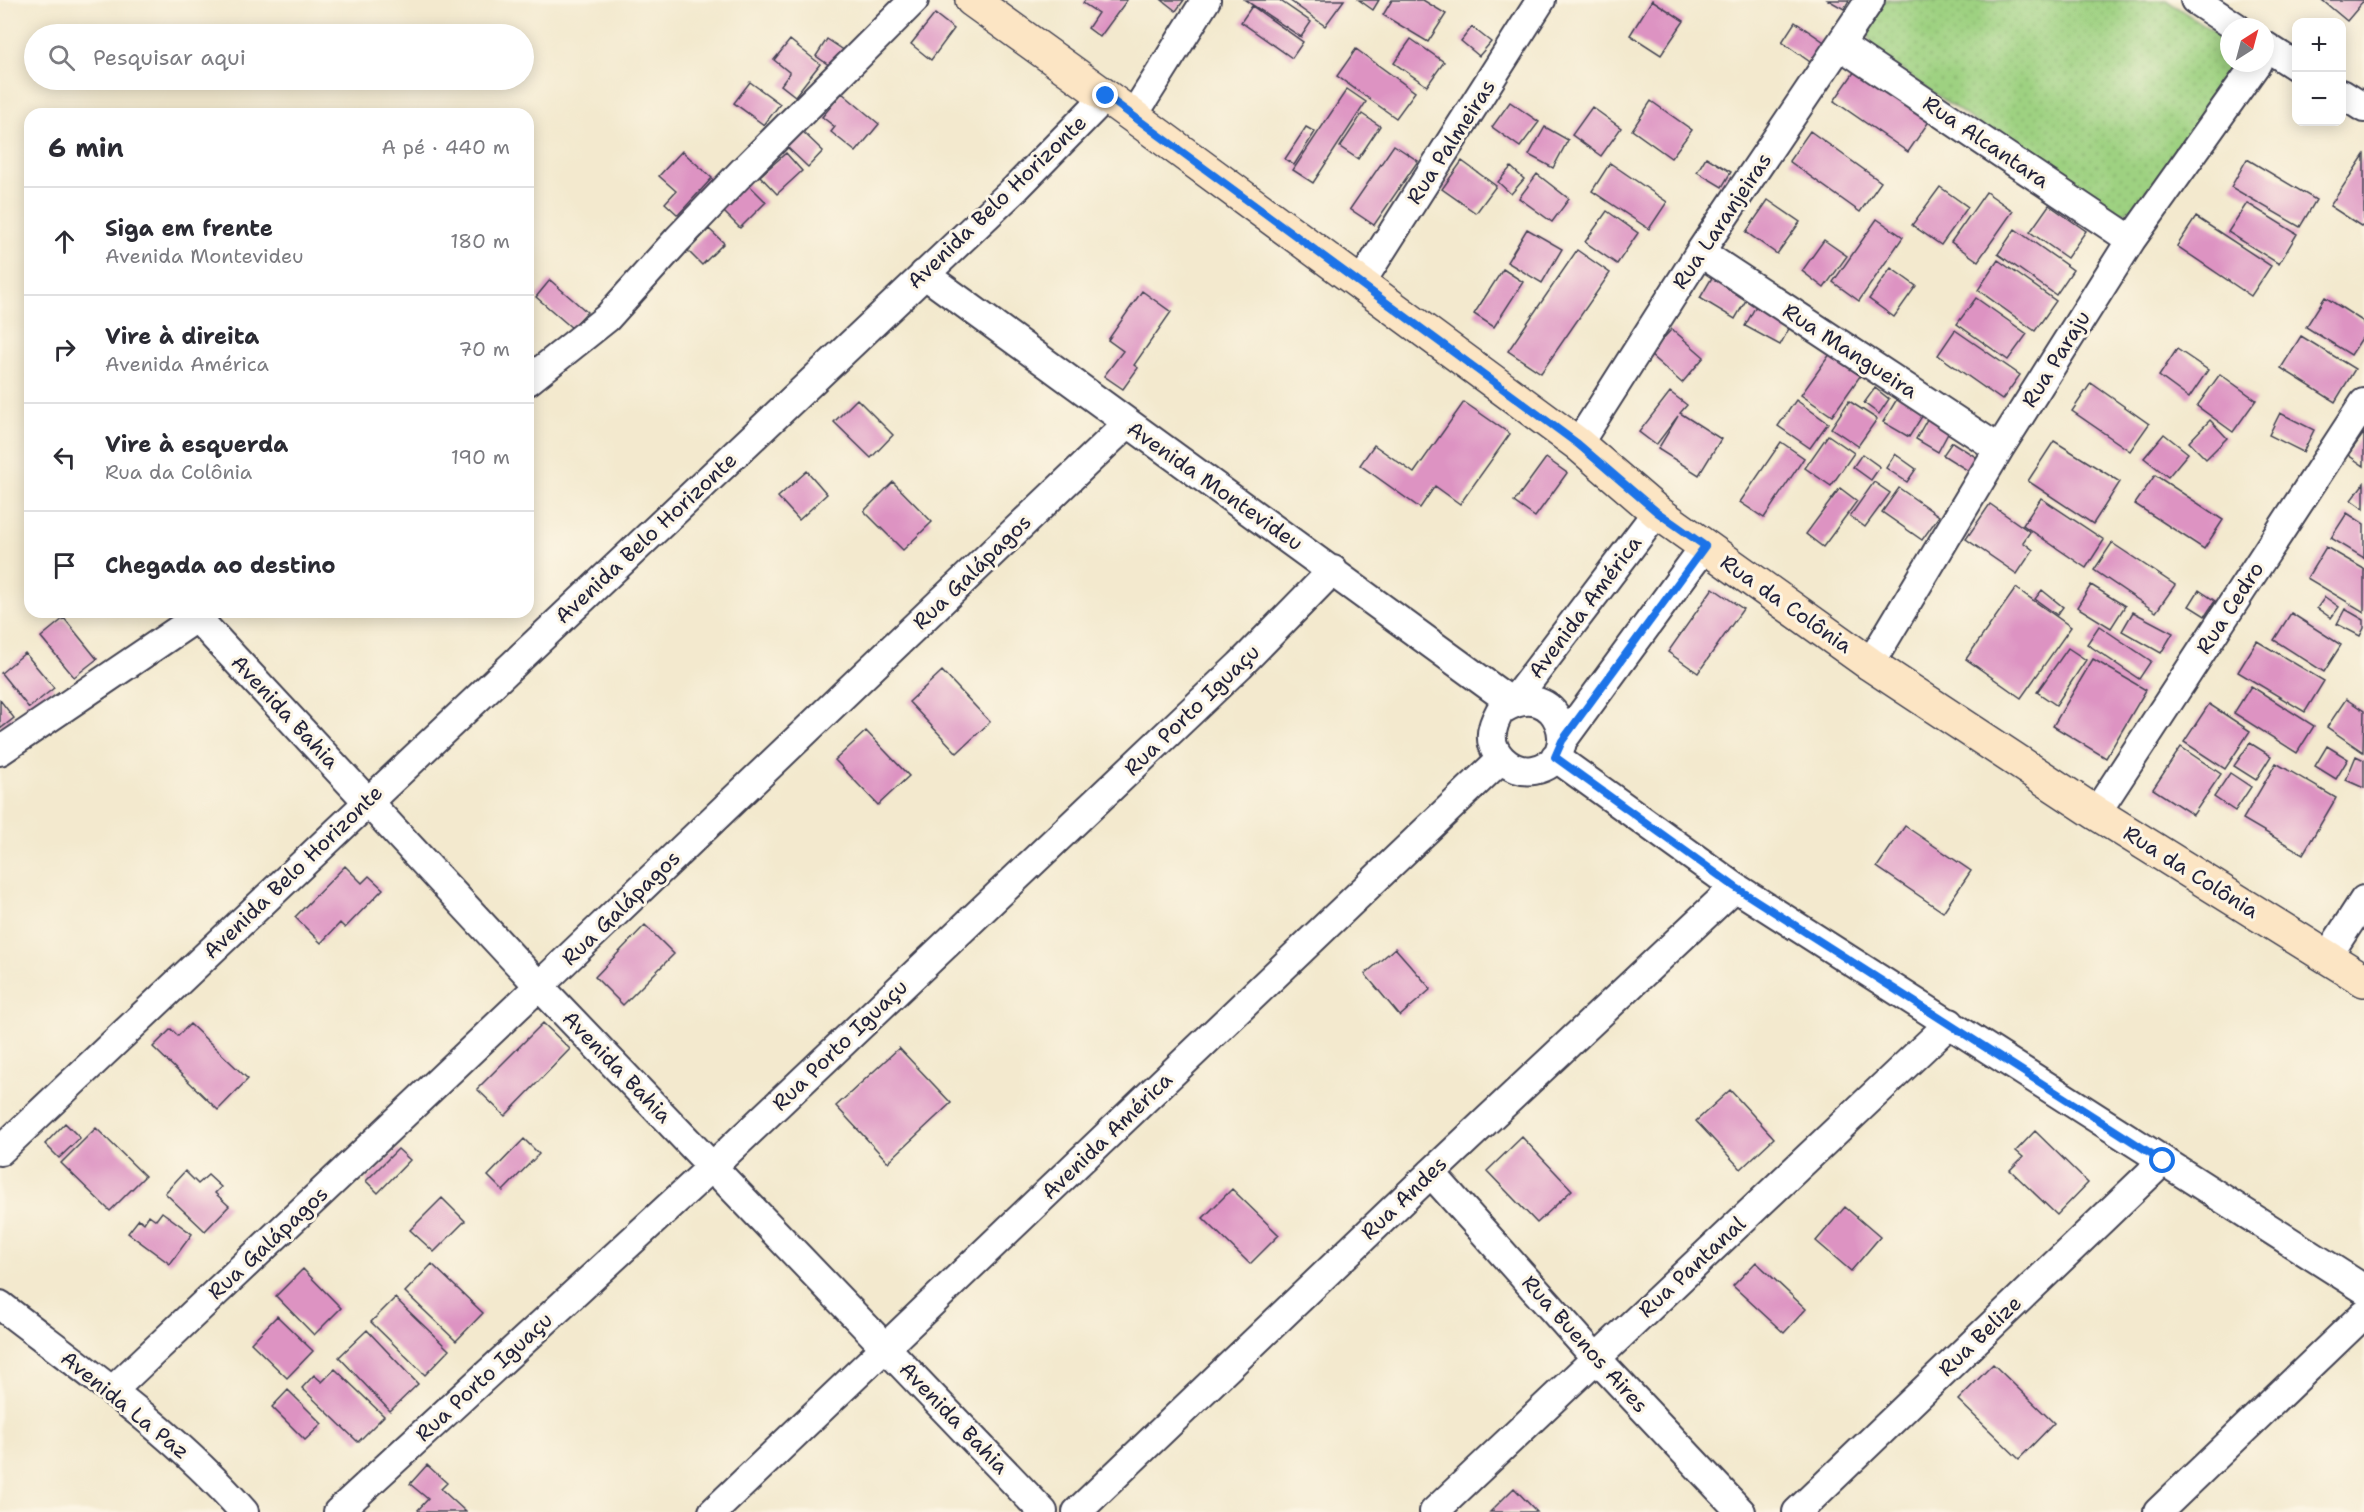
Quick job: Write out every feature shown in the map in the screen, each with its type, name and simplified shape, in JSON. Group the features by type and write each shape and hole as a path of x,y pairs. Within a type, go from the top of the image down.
{"main road":[{"name":"Rua da Colônia","path":"972,0 1578,444 1657,512 1870,664 2096,813 2364,980"}],"street":[{"path":"534,376 607,318 742,172 914,0"},
{"path":"1133,116 1206,0"},
{"name":"Rua Palmeiras","path":"1360,284 1542,0"},
{"name":"Rua Laranjeiras","path":"1578,444 1700,252 1870,0"},
{"path":"2195,0 2222,18"},
{"name":"Rua Alcantara","path":"1840,45 2131,240"},
{"path":"2274,56 2292,64"},
{"name":"Rua Paraju","path":"1870,664 1999,449 2131,240 2250,72"},
{"name":"Avenida Belo Horizonte","path":"0,1150 1016,188 1106,96"},
{"path":"2346,97 2364,108"},
{"name":"Rua Mangueira","path":"1700,252 1999,449"},
{"name":"Avenida Montevideu","path":"924,274 1127,424 1333,570 1510,700"},
{"name":"Rua Cedro","path":"2096,813 2364,403"},
{"name":"Rua Galápagos","path":"112,1391 1127,424"},
{"name":"Avenida América","path":"1510,700 1657,512"},
{"path":"1559,749 1562,728 1549,707 1538,701 1510,700 1492,728 1495,750 1501,759 1511,766 1522,770 1535,770 1546,765 1559,749 1705,546"},
{"name":"Rua Porto Iguaçu","path":"338,1512 712,1166 1240,665 1333,570"},
{"path":"0,751 197,618"},
{"name":"Avenida Bahia","path":"204,618 367,802 539,986 1043,1512"},
{"path":"1559,749 1735,887 2364,1289"},
{"name":"Avenida América","path":"713,1512 1501,759"},
{"name":"Rua Andes","path":"1077,1512 1431,1173 1735,887"},
{"path":"2327,957 2364,900"},
{"name":"Rua Pantanal","path":"1434,1512 1950,1023"},
{"name":"Rua Belize","path":"1797,1512 2163,1161"},
{"name":"Rua Buenos Aires","path":"1431,1173 1596,1358 1741,1512"},
{"name":"Avenida La Paz","path":"0,1305 112,1391 201,1467 244,1512"},
{"path":"2158,1512 2364,1314"}],"green space":[{"path":"1881,0 2166,0 2217,34 2220,38 2220,72 2229,72 2225,85 2142,202 2120,213 2096,207 1876,52 1871,44 1868,31 1871,19"}],"building":[{"path":"1085,0 1127,0 1100,37 1088,28 1098,13 1083,3"},
{"path":"1162,0 1184,0 1176,11"},
{"path":"1245,0 1279,0 1311,22 1301,37"},
{"path":"1289,0 1344,0 1325,26"},
{"path":"1359,0 1379,0 1373,10"},
{"path":"1392,0 1423,0 1446,14 1428,42 1383,15"},
{"path":"1652,0 1684,21 1661,55 1630,35"},
{"path":"1828,0 1849,0 1844,9"},
{"path":"2322,0 2364,0 2347,21"},
{"path":"1252,6 1303,42 1292,58 1241,22"},
{"path":"935,14 954,29 931,60 911,44"},
{"path":"1795,22 1827,44 1813,64 1782,42"},
{"path":"1472,27 1491,42 1479,56 1461,41"},
{"path":"827,39 845,51 833,68 816,56"},
{"path":"1411,39 1444,62 1427,86 1394,63"},
{"path":"790,40 820,64 795,96 781,85 790,73 774,60"},
{"path":"1356,49 1415,92 1396,118 1337,76"},
{"path":"1857,68 1930,120 1908,152 1834,101"},
{"path":"750,82 780,104 764,125 734,103"},
{"path":"1347,89 1366,102 1313,183 1293,170"},
{"path":"842,93 879,124 856,152 831,132 835,127 822,117"},
{"path":"1651,101 1692,130 1671,158 1632,130"},
{"path":"1510,102 1539,122 1520,147 1492,127"},
{"path":"1592,107 1621,128 1601,156 1572,135"},
{"path":"1362,114 1380,126 1358,159 1340,147"},
{"path":"1306,127 1315,132 1294,165 1285,159"},
{"path":"1545,127 1568,140 1553,168 1529,155"},
{"path":"801,130 823,151 808,167 786,146"},
{"path":"1810,131 1881,182 1860,212 1789,161"},
{"path":"1394,145 1418,161 1374,225 1350,209"},
{"path":"682,151 712,178 678,215 665,203 676,191 659,176"},
{"path":"786,153 802,171 777,194 760,176"},
{"path":"2364,155 2364,228 2330,206"},
{"path":"1706,157 1731,172 1722,187 1697,172"},
{"path":"2247,159 2316,200 2300,227 2231,187"},
{"path":"1462,161 1496,186 1476,213 1442,189"},
{"path":"1610,163 1667,202 1649,229 1592,191"},
{"path":"1511,167 1524,179 1511,194 1498,182"},
{"path":"1537,174 1569,199 1552,222 1519,198"},
{"path":"746,182 766,202 740,228 720,208"},
{"path":"1940,187 1968,207 1941,245 1912,225"},
{"path":"1986,192 2013,211 1978,261 1951,242"},
{"path":"1768,200 1800,222 1777,254 1746,232"},
{"path":"2247,203 2297,234 2279,264 2228,232"},
{"path":"2049,205 2086,231 2067,258 2030,232"},
{"path":"1607,211 1638,233 1617,264 1585,242"},
{"path":"2196,217 2271,266 2251,296 2177,246"},
{"path":"1877,219 1903,237 1859,301 1833,282"},
{"path":"709,229 724,243 702,265 688,251"},
{"path":"1527,229 1562,249 1542,283 1507,262"},
{"path":"2015,229 2073,270 2056,295 1998,254"},
{"path":"1824,240 1847,256 1824,288 1802,271"},
{"path":"1577,250 1610,273 1541,373 1508,351"},
{"path":"1998,260 2056,301 2035,331 1978,290"},
{"path":"1891,268 1916,286 1894,317 1869,299"},
{"path":"1503,269 1523,282 1494,327 1474,314"},
{"path":"1717,269 1752,290 1735,319 1700,298"},
{"path":"550,280 587,312 572,328 536,297"},
{"path":"1142,291 1171,312 1134,365 1138,368 1123,389 1104,376 1123,351 1108,340"},
{"path":"2325,297 2364,322 2364,335 2351,355 2306,327"},
{"path":"1976,298 2027,334 2008,360 1957,324"},
{"path":"1757,304 1792,323 1780,345 1745,326"},
{"path":"1672,329 1704,357 1682,383 1649,354"},
{"path":"1955,330 2020,375 2002,400 1938,355"},
{"path":"2301,336 2355,369 2335,402 2281,368"},
{"path":"1835,347 1865,369 1832,416 1801,395"},
{"path":"2177,349 2208,370 2189,398 2159,376"},
{"path":"2220,374 2256,400 2233,432 2197,406"},
{"path":"2091,383 2149,424 2130,451 2072,411"},
{"path":"1875,388 1889,399 1879,414 1864,403"},
{"path":"1670,392 1687,405 1680,413 1721,439 1699,475 1658,449 1678,416 1656,445 1639,432"},
{"path":"1900,394 1926,410 1909,437 1883,422"},
{"path":"857,399 893,435 871,458 834,422"},
{"path":"1796,400 1828,423 1810,448 1778,426"},
{"path":"1849,401 1877,419 1858,446 1831,428"},
{"path":"1464,402 1510,434 1460,504 1435,486 1420,508 1360,465 1374,445 1414,473"},
{"path":"2280,413 2314,430 2303,452 2269,435"},
{"path":"1930,414 1952,426 1938,452 1916,439"},
{"path":"2210,420 2227,438 2206,459 2189,442"},
{"path":"2364,433 2364,466 2348,455"},
{"path":"2164,434 2188,453 2168,477 2144,458"},
{"path":"1828,435 1854,453 1831,486 1805,468"},
{"path":"2054,441 2120,482 2093,524 2028,481"},
{"path":"1781,442 1804,458 1764,518 1740,502"},
{"path":"1952,442 1979,459 1970,472 1943,455"},
{"path":"1862,454 1880,467 1871,480 1853,467"},
{"path":"1895,454 1916,469 1907,482 1886,468"},
{"path":"1546,458 1567,473 1535,517 1514,502"},
{"path":"807,471 827,494 799,520 778,497"},
{"path":"2155,475 2223,520 2204,549 2135,504"},
{"path":"893,482 932,522 903,550 864,511"},
{"path":"1874,482 1890,493 1865,527 1850,516"},
{"path":"2364,483 2364,509 2351,500"},
{"path":"1840,488 1857,501 1823,547 1806,534"},
{"path":"1899,488 1939,516 1922,540 1882,512"},
{"path":"2041,498 2104,540 2086,568 2023,525"},
{"path":"1990,504 2030,532 2023,542 2033,550 2017,574 1966,539"},
{"path":"2347,513 2364,524 2364,558 2331,538"},
{"path":"2112,543 2175,585 2156,612 2094,570"},
{"path":"2326,547 2364,569 2364,612 2307,578"},
{"path":"2091,585 2125,606 2111,628 2077,607"},
{"path":"1713,588 1743,609 1698,673 1668,652"},
{"path":"2016,588 2071,627 2021,698 1966,659"},
{"path":"2042,590 2063,607 2057,615 2035,599"},
{"path":"2199,590 2215,601 2205,616 2189,606"},
{"path":"2325,597 2339,607 2331,618 2317,608"},
{"path":"2345,609 2364,620 2364,628 2360,636 2337,624"},
{"path":"2133,612 2173,633 2161,653 2122,631"},
{"path":"2291,613 2341,645 2324,672 2274,640"},
{"path":"64,618 97,659 74,677 41,637"},
{"path":"2099,626 2151,661 2139,679 2087,644"},
{"path":"2257,641 2324,681 2305,712 2238,672"},
{"path":"2068,648 2086,660 2056,705 2037,692"},
{"path":"25,653 54,688 29,708 1,673"},
{"path":"2093,659 2146,690 2106,758 2053,726"},
{"path":"942,671 990,722 957,753 909,702"},
{"path":"2251,686 2314,726 2297,753 2234,713"},
{"path":"2346,699 2364,711 2363,752 2327,727"},
{"path":"0,700 14,718 0,729"},
{"path":"2209,704 2250,731 2225,769 2184,742"},
{"path":"866,731 909,776 878,805 835,760"},
{"path":"2250,743 2271,756 2256,780 2234,766"},
{"path":"2327,746 2348,759 2336,779 2315,766"},
{"path":"2181,747 2221,774 2193,815 2153,789"},
{"path":"2356,756 2364,760 2364,788 2346,780"},
{"path":"2276,763 2336,798 2303,854 2243,819"},
{"path":"2230,773 2251,787 2235,811 2214,797"},
{"path":"1905,826 1971,871 1943,912 1877,867"},
{"path":"345,866 362,883 369,876 383,889 345,928 340,923 321,943 295,917"},
{"path":"645,925 674,954 623,1005 595,977"},
{"path":"1395,948 1431,989 1400,1016 1365,974"},
{"path":"543,1023 570,1049 505,1116 477,1089"},
{"path":"190,1024 248,1079 218,1110 153,1047 171,1029 178,1036"},
{"path":"899,1048 951,1103 888,1162 836,1106"},
{"path":"1730,1090 1774,1138 1741,1169 1696,1121"},
{"path":"65,1123 80,1138 59,1158 45,1144"},
{"path":"96,1128 145,1176 110,1211 61,1163"},
{"path":"2035,1131 2088,1183 2057,1215 2010,1170 2023,1157 2016,1151"},
{"path":"1522,1137 1572,1190 1537,1223 1487,1171"},
{"path":"524,1139 539,1154 503,1191 488,1176"},
{"path":"398,1149 410,1160 378,1193 366,1181"},
{"path":"185,1171 198,1184 208,1175 221,1187 215,1193 229,1206 205,1231 165,1193"},
{"path":"1232,1189 1279,1235 1250,1264 1203,1218"},
{"path":"442,1198 465,1221 434,1252 410,1230"},
{"path":"1845,1207 1880,1237 1851,1271 1816,1241"},
{"path":"162,1212 192,1234 170,1264 128,1233 139,1219 144,1223 149,1215 156,1220"},
{"path":"1756,1262 1806,1309 1784,1333 1733,1286"},
{"path":"432,1264 483,1313 456,1341 405,1292"},
{"path":"303,1269 341,1308 314,1335 276,1296"},
{"path":"395,1298 449,1350 425,1375 371,1322"},
{"path":"277,1316 313,1351 287,1378 251,1343"},
{"path":"367,1330 418,1384 390,1411 339,1357"},
{"path":"1993,1364 2054,1423 2019,1459 1958,1400"},
{"path":"335,1369 384,1416 358,1442 302,1388 314,1375 322,1382"},
{"path":"288,1390 322,1424 305,1440 272,1407"},
{"path":"427,1465 447,1483 441,1489 466,1512 420,1512 418,1510 428,1499 410,1484"},
{"path":"1514,1488 1537,1512 1490,1512"}],"route":[{"path":"1106,96 1578,444 1657,512 1705,546 1562,741 1555,757 1735,887 2163,1161"}]}
